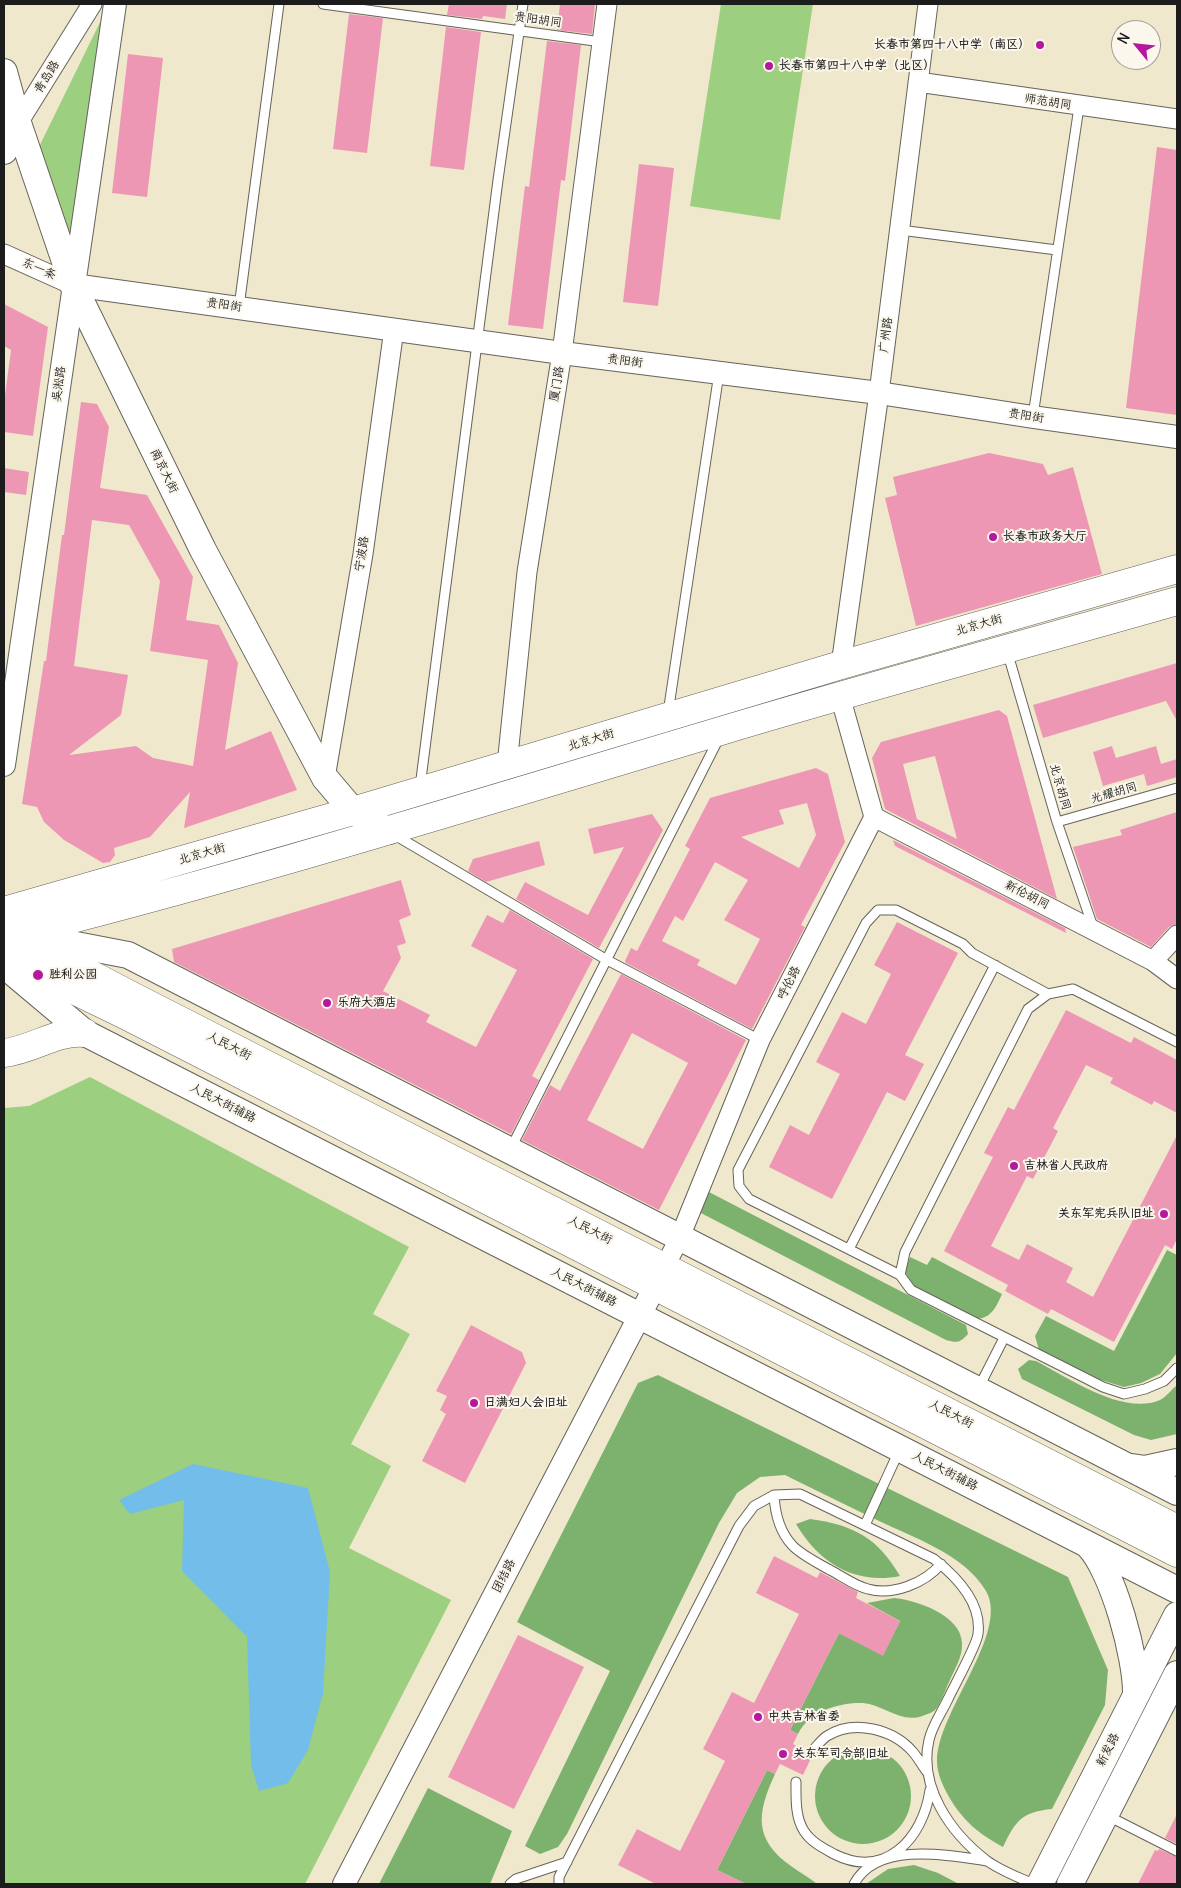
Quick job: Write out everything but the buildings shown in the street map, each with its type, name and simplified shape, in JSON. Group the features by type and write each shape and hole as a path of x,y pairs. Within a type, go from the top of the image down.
{"main road":[{"name":"南京大街","path":"4,72 18,123 73,285 203,550 325,778 353,811 389,832"},
{"name":"青岛路","path":"4,151 18,123"},
{"name":"北京大街","path":"6,933 353,811 841,665 1177,568"},
{"path":"6,933 115,908 389,832 724,730 1177,601"},
{"path":"6,933 128,955 1177,1492"},
{"name":"人民大街","path":"6,933 660,1277 1177,1552"},
{"name":"人民大街辅路","path":"4,965 85,1033 1177,1590"},
{"path":"4,1053 34,1047 66,1033 85,1033"},
{"name":"人民大街","path":"660,1277 1177,1530"},
{"path":"1126,1466 1146,1470 1177,1462"},
{"path":"1087,1544 1103,1565 1132,1651 1136,1678 1136,1697"},
{"name":"新发路","path":"1040,1884 1177,1615"},
{"path":"1070,1884 1168,1702 1177,1674"}],"street":[{"name":"青岛路","path":"18,123 92,4"},
{"name":"吴淞路","path":"4,765 115,4"},
{"name":"厦门路","path":"507,765 527,572 562,353 607,4"},
{"name":"广州路","path":"841,665 879,393 928,4"},
{"name":"师范胡同","path":"918,82 1079,107 1177,119"},
{"name":"东一条","path":"4,254 73,285"},
{"name":"贵阳街","path":"73,285 562,353 879,393 1177,437"},
{"name":"宁波路","path":"325,778 363,554 394,329"},
{"path":"840,696 874,816"},
{"name":"新伦胡同","path":"874,816 1153,961 1177,979"},
{"name":"呼伦路","path":"660,1277 680,1237 760,1040 874,816"},
{"path":"1153,961 1177,935"},
{"name":"团结路","path":"344,1884 660,1277"}],"lane":[{"path":"239,307 279,4"},
{"name":"贵阳胡同","path":"323,4 602,42"},
{"path":"420,791 476,341 523,4"},
{"path":"1033,417 1079,107"},
{"path":"900,230 1057,250"},
{"path":"667,717 720,372"},
{"name":"北京胡同","path":"1007,650 1058,822 1094,930"},
{"path":"509,1150 724,730"},
{"name":"光耀胡同","path":"1058,822 1177,788"},
{"path":"389,832 607,960 760,1040"},
{"path":"1048,994 972,954 963,944 896,910 878,910 866,923 738,1170 738,1186 748,1199 900,1275 911,1290 1103,1387 1124,1394 1164,1381 1177,1368"},
{"path":"848,1249 995,965"},
{"path":"900,1275 905,1252 1028,1008 1048,994 1073,989 1177,1042"},
{"path":"978,1390 1004,1338"},
{"path":"865,1525 901,1449"},
{"path":"559,1884 559,1877 740,1526 754,1506 774,1495 800,1494 941,1564 952,1573 977,1613 978,1636 929,1739 927,1762 930,1781 933,1794 944,1816 960,1836 987,1861 1033,1884"},
{"path":"774,1495 776,1518 792,1544 817,1563 868,1590 887,1590 914,1585 933,1574 941,1564"},
{"path":"812,1750 826,1736 844,1729 870,1728 893,1736 913,1751 930,1781 928,1806 919,1826 908,1843 889,1858 870,1867 854,1884"},
{"path":"796,1782 795,1805 803,1830 820,1847 841,1858 862,1862 917,1854 948,1855 987,1861"},
{"path":"1106,1814 1177,1851"},
{"path":"510,1884 516,1879 567,1862"}],"green space":[{"path":"721,4 813,4 780,220 690,206"},
{"path":"104,14 73,273 36,153"},
{"path":"90,1077 409,1247 373,1314 410,1334 351,1444 391,1466 349,1548 451,1600 305,1884 4,1884 4,1108 29,1106"},
{"path":"707,1191 966,1325 968,1334 958,1342 946,1340 697,1211"},
{"path":"1167,1250 1177,1255 1177,1353 1160,1374 1141,1383 1124,1387 1101,1380 1039,1350 1035,1336 1046,1316 1114,1351"},
{"path":"910,1257 927,1265 932,1257 1002,1294 990,1314 976,1319 915,1288 905,1272"},
{"path":"1029,1360 1036,1361 1096,1393 1130,1403 1145,1404 1160,1400 1177,1385 1177,1434 1151,1440 1134,1435 1022,1379 1018,1369"},
{"path":"658,1375 1068,1577 1108,1670 1105,1705 1052,1809 1034,1812 1021,1819 1012,1830 1003,1847 979,1832 966,1820 954,1806 939,1775 937,1761 940,1741 981,1650 988,1628 991,1608 986,1591 977,1578 952,1557 937,1548 785,1475 760,1477 737,1493 719,1523 567,1834 558,1847 540,1854 525,1846 610,1671 517,1622 638,1383"},
{"path":"810,1519 840,1525 863,1535 883,1552 900,1576 884,1578 853,1574 827,1560 805,1538 796,1524"},
{"path":"894,1598 914,1602 936,1611 954,1624 960,1633 962,1648 960,1658 937,1707 926,1715 909,1718 871,1704 844,1704 817,1714 803,1726 798,1734 790,1730 839,1633 883,1655 900,1621 867,1603"},
{"path":"863,1748 881,1752 897,1762 907,1778 911,1796 907,1814 897,1830 881,1840 863,1844 845,1840 829,1830 819,1814 815,1796 819,1778 829,1762 845,1752"},
{"path":"767,1770 775,1774 762,1813 764,1835 770,1846 779,1856 817,1884 746,1884 717,1870"},
{"path":"428,1788 512,1831 490,1884 379,1884"},
{"path":"914,1865 938,1873 959,1884 866,1884 888,1869"}],"water":[{"path":"193,1464 308,1488 330,1572 323,1693 308,1750 288,1783 259,1791 251,1765 247,1637 182,1571 184,1500 130,1514 119,1500"}],"place":[{"name":"长春市第四十八中学（南区）","path":"1040,45"},
{"name":"长春市第四十八中学（北区）","path":"769,66"},
{"name":"长春市政务大厅","path":"993,537"},
{"name":"胜利公园","path":"38,975"},
{"name":"乐府大酒店","path":"327,1003"},
{"name":"吉林省人民政府","path":"1014,1166"},
{"name":"关东军宪兵队旧址","path":"1164,1214"},
{"name":"日满妇人会旧址","path":"474,1403"},
{"name":"中共吉林省委","path":"758,1717"},
{"name":"关东军司令部旧址","path":"783,1754"}]}
